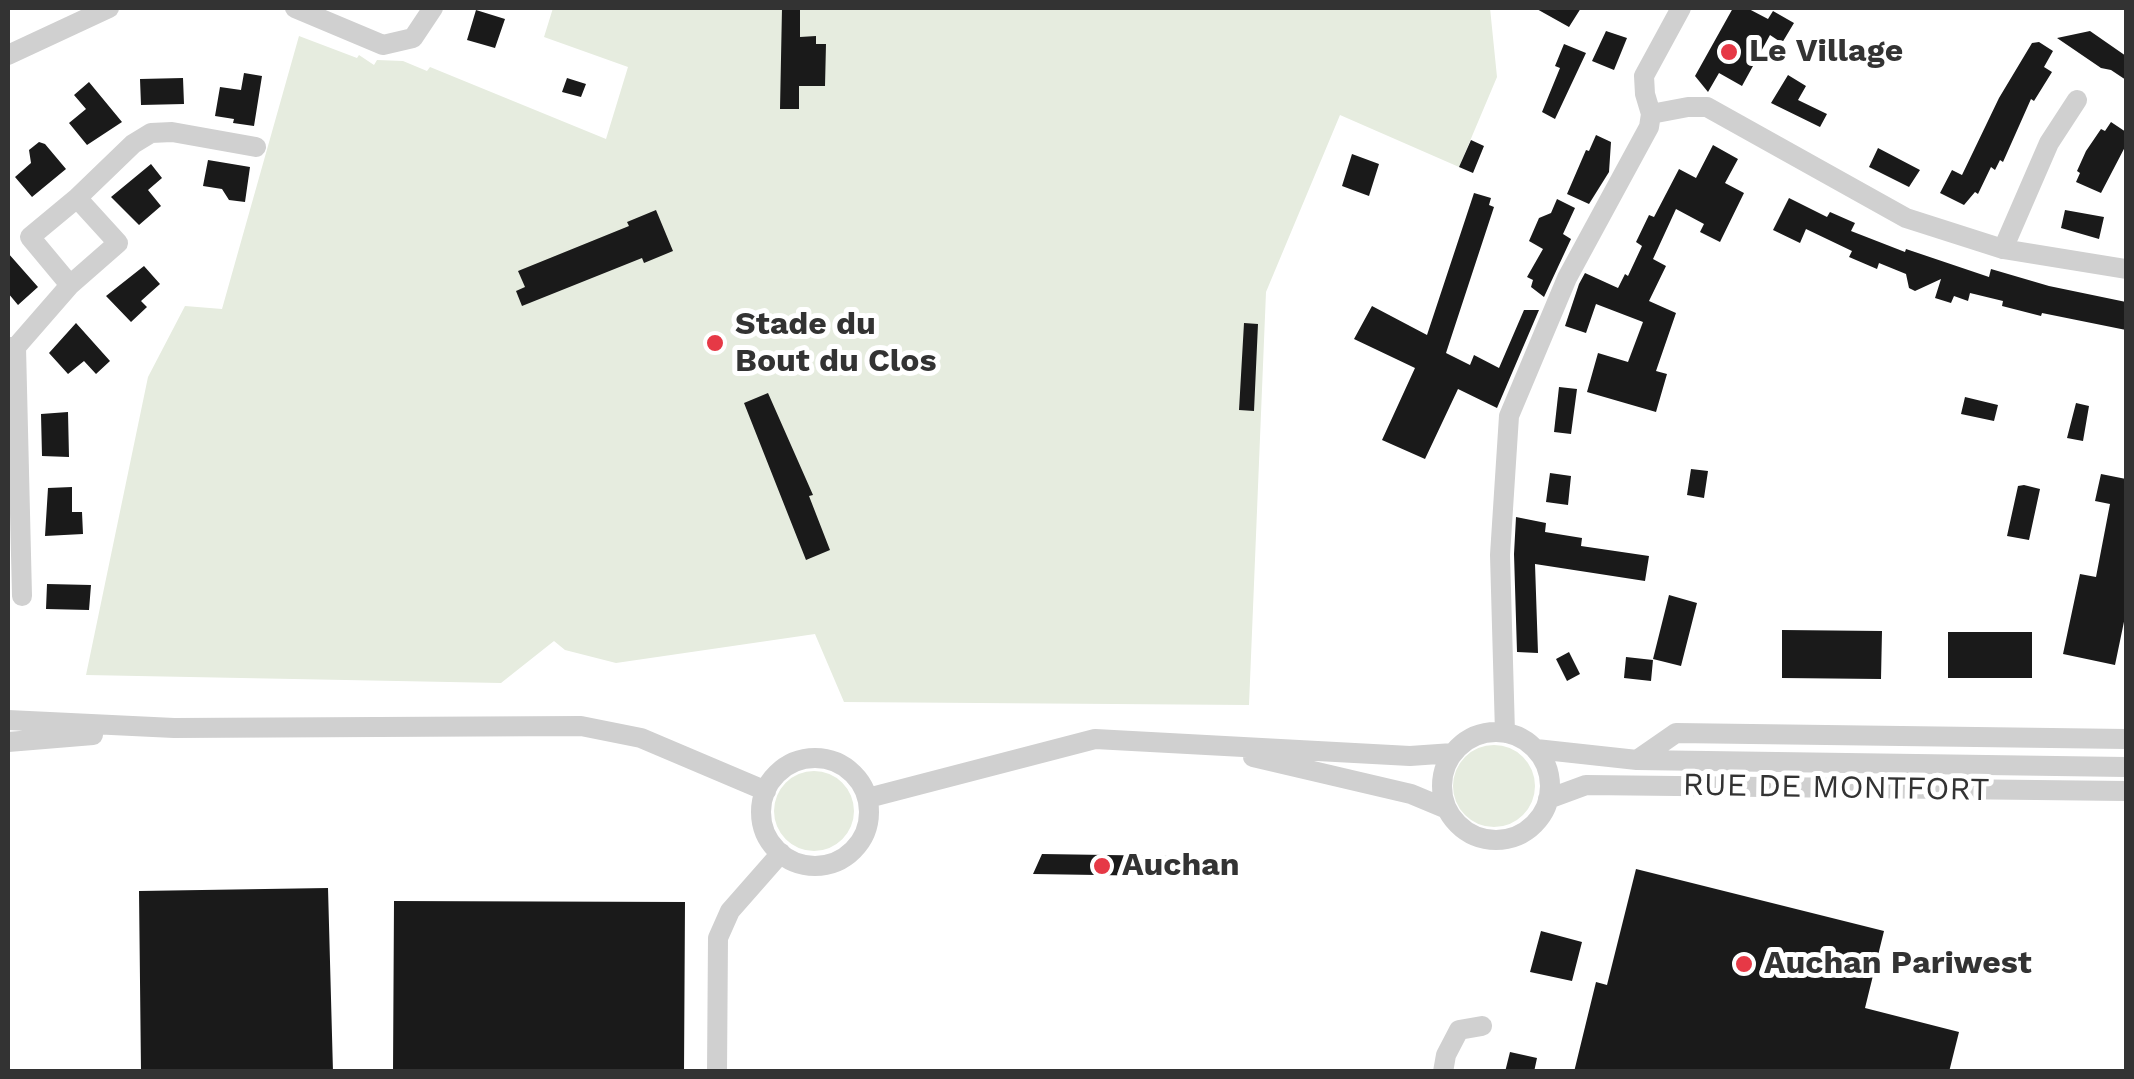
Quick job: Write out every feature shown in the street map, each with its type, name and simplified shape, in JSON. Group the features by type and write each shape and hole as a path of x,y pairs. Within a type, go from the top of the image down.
{"street":[{"path":"8,55 109,8"},
{"path":"295,8 383,46 414,38 433,8"},
{"path":"1505,733 1500,555 1508,416 1567,278 1648,127 1652,114 1644,76 1681,8"},
{"path":"2003,249 2048,143 2077,100"},
{"path":"1652,114 1688,106 1707,107 1906,218 2003,249 2126,269"},
{"path":"70,285 30,237 78,198 133,144 150,133 172,132 256,147"},
{"path":"22,596 12,347 70,285 118,242 78,198"},
{"path":"8,720 174,728 582,726 642,738 766,791"},
{"path":"8,742 174,728"},
{"name":"RUE DE MONTFORT","path":"1638,760 1676,733 2126,739"},
{"path":"1197,744 1411,794 1447,809 1469,833 1501,840 1517,836 1542,814 1550,782 1546,764 1536,749 1516,736 1476,736 1453,754 1443,775 1447,809"},
{"path":"868,798 1095,739 1410,756 1453,754"},
{"name":"RUE DE MONTFORT","path":"1536,749 1638,760 2126,767"},
{"path":"822,758 837,762 851,771 868,798 866,831 858,845 845,856 819,866 781,853 763,824 766,791 773,779 794,762 822,758"},
{"name":"RUE DE MONTFORT","path":"1548,799 1586,785 2126,790"},
{"path":"718,1072 718,938 730,911 781,853"},
{"path":"1443,1072 1446,1055 1459,1030 1482,1026"}],"shaded area":[{"name":"Stade du Bout du Clos","path":"553,8 1490,8 1497,77 1459,167 1340,115 1266,292 1249,705 844,702 815,634 616,663 565,650 554,641 501,683 86,675 148,377 185,306 222,309 299,36 357,58 359,55 374,65 377,60 403,61 427,71 430,67 606,139 628,67 544,37"},
{"path":"1486,745 1502,745 1528,763 1535,786 1532,802 1523,815 1502,827 1486,827 1460,809 1453,794 1453,778 1471,752"},
{"path":"814,771 829,774 842,783 851,796 851,826 842,839 829,848 814,851 799,848 786,839 777,826 774,811 777,796 786,783 799,774"}],"building":[{"path":"782,8 800,8 800,37 816,36 816,44 826,44 825,86 799,86 799,109 780,109"},
{"path":"1535,8 1581,8 1569,27"},
{"path":"1733,8 1747,8 1768,19 1773,11 1794,23 1782,43 1770,35 1742,86 1719,73 1708,92 1695,76"},
{"path":"476,10 505,19 495,48 467,40"},
{"path":"1606,31 1627,38 1614,70 1592,61"},
{"path":"2090,31 2126,56 2126,80 2057,38"},
{"path":"2039,42 2053,51 2044,67 2052,72 2034,101 2031,99 2003,162 2000,160 1995,170 1991,167 1978,194 1975,192 1964,205 1940,193 1952,170 1962,175 1999,98 2032,43"},
{"path":"1564,44 1586,53 1555,119 1542,112 1560,68 1555,66"},
{"path":"244,73 262,76 254,126 215,116 220,87 241,90"},
{"path":"1788,75 1806,86 1798,100 1827,114 1820,127 1771,103"},
{"path":"183,78 184,104 141,105 140,79"},
{"path":"567,78 586,84 581,97 562,92"},
{"path":"89,82 122,122 87,145 69,123 86,109 74,95"},
{"path":"2111,122 2126,132 2126,145 2101,193 2076,182 2080,173 2077,171 2101,129 2105,131"},
{"path":"1596,135 1611,142 1609,172 1589,204 1567,194"},
{"path":"1471,140 1484,146 1473,173 1459,167"},
{"path":"39,142 66,169 32,197 15,177 31,163 29,150"},
{"path":"1713,145 1738,159 1725,183 1744,193 1720,242 1700,232 1704,224 1676,209 1653,259 1666,266 1649,301 1676,313 1656,371 1667,374 1656,412 1587,392 1598,353 1628,362 1643,322 1596,304 1586,333 1565,326 1579,284 1585,273 1618,288 1642,246 1636,242 1649,215 1654,217 1679,169 1696,178"},
{"path":"1878,148 1920,170 1909,187 1869,167"},
{"path":"1352,154 1379,164 1369,196 1342,186"},
{"path":"208,160 250,167 245,202 229,200 222,189 203,186"},
{"path":"151,164 162,178 148,190 161,206 139,225 111,197"},
{"path":"1474,193 1491,198 1489,205 1494,207 1446,353 1470,365 1474,355 1499,368 1524,310 1539,310 1497,408 1458,389 1425,459 1382,440 1415,368 1354,339 1372,306 1427,335"},
{"path":"1789,198 1827,217 1830,212 1855,223 1851,231 1905,252 1906,249 1989,277 1991,269 2126,302 2126,330 2042,313 2041,316 1970,293 1968,301 1954,296 1951,303 1935,298 1941,279 1915,291 1909,288 1906,274 1879,263 1877,269 1849,257 1852,251 1806,229 1800,243 1773,230"},
{"path":"1557,199 1575,208 1563,234 1571,239 1544,297 1531,287 1533,280 1527,277 1543,249 1529,241 1539,218 1551,213"},
{"path":"656,210 673,251 644,263 642,258 522,306 516,291 525,287 518,271 629,226 627,222"},
{"path":"2065,210 2104,217 2099,239 2061,228"},
{"path":"8,253 38,287 18,305 8,293"},
{"path":"144,266 160,284 141,301 147,307 131,322 106,296"},
{"path":"76,323 110,361 96,374 84,361 68,374 49,353"},
{"path":"1244,323 1258,324 1254,411 1239,410"},
{"path":"1559,387 1577,389 1571,434 1554,432"},
{"path":"768,393 813,495 809,496 830,550 806,560 744,403"},
{"path":"1965,397 1998,405 1994,421 1961,414"},
{"path":"2076,403 2089,406 2083,441 2067,438"},
{"path":"68,412 69,457 42,456 41,414"},
{"path":"1691,469 1708,471 1704,498 1687,495"},
{"path":"1550,473 1571,476 1568,505 1546,502"},
{"path":"2101,474 2126,479 2126,612 2115,665 2063,654 2080,574 2096,577 2110,504 2095,501"},
{"path":"2018,486 2040,489 2029,540 2007,536"},
{"path":"72,487 72,512 82,512 83,534 45,536 48,488"},
{"path":"1516,517 1546,523 1545,532 1582,538 1581,546 1649,556 1645,581 1535,564 1538,653 1517,652"},
{"path":"47,584 91,585 89,610 46,609"},
{"path":"1669,595 1697,603 1681,666 1653,659"},
{"path":"1782,630 1882,631 1881,679 1782,678"},
{"path":"1948,632 2032,632 2032,678 1948,678"},
{"path":"1569,652 1580,674 1567,681 1556,659"},
{"path":"1626,657 1653,660 1651,681 1624,678"},
{"path":"1042,854 1171,856 1161,876 1033,874"},
{"name":"Auchan Pariwest","path":"1636,869 1884,931 1865,1008 1959,1032 1949,1072 1574,1072 1596,982 1607,985"},
{"path":"328,888 333,1072 141,1072 139,891"},
{"path":"394,901 685,902 684,1072 393,1072"},
{"path":"1541,931 1582,942 1572,981 1530,972"},
{"path":"1510,1052 1537,1058 1534,1072 1505,1072"}],"place":[{"name":"Le Village","path":"1729,52"},
{"name":"Stade du Bout du Clos","path":"715,343"},
{"name":"Auchan","path":"1102,866"},
{"name":"Auchan Pariwest","path":"1744,964"}]}
